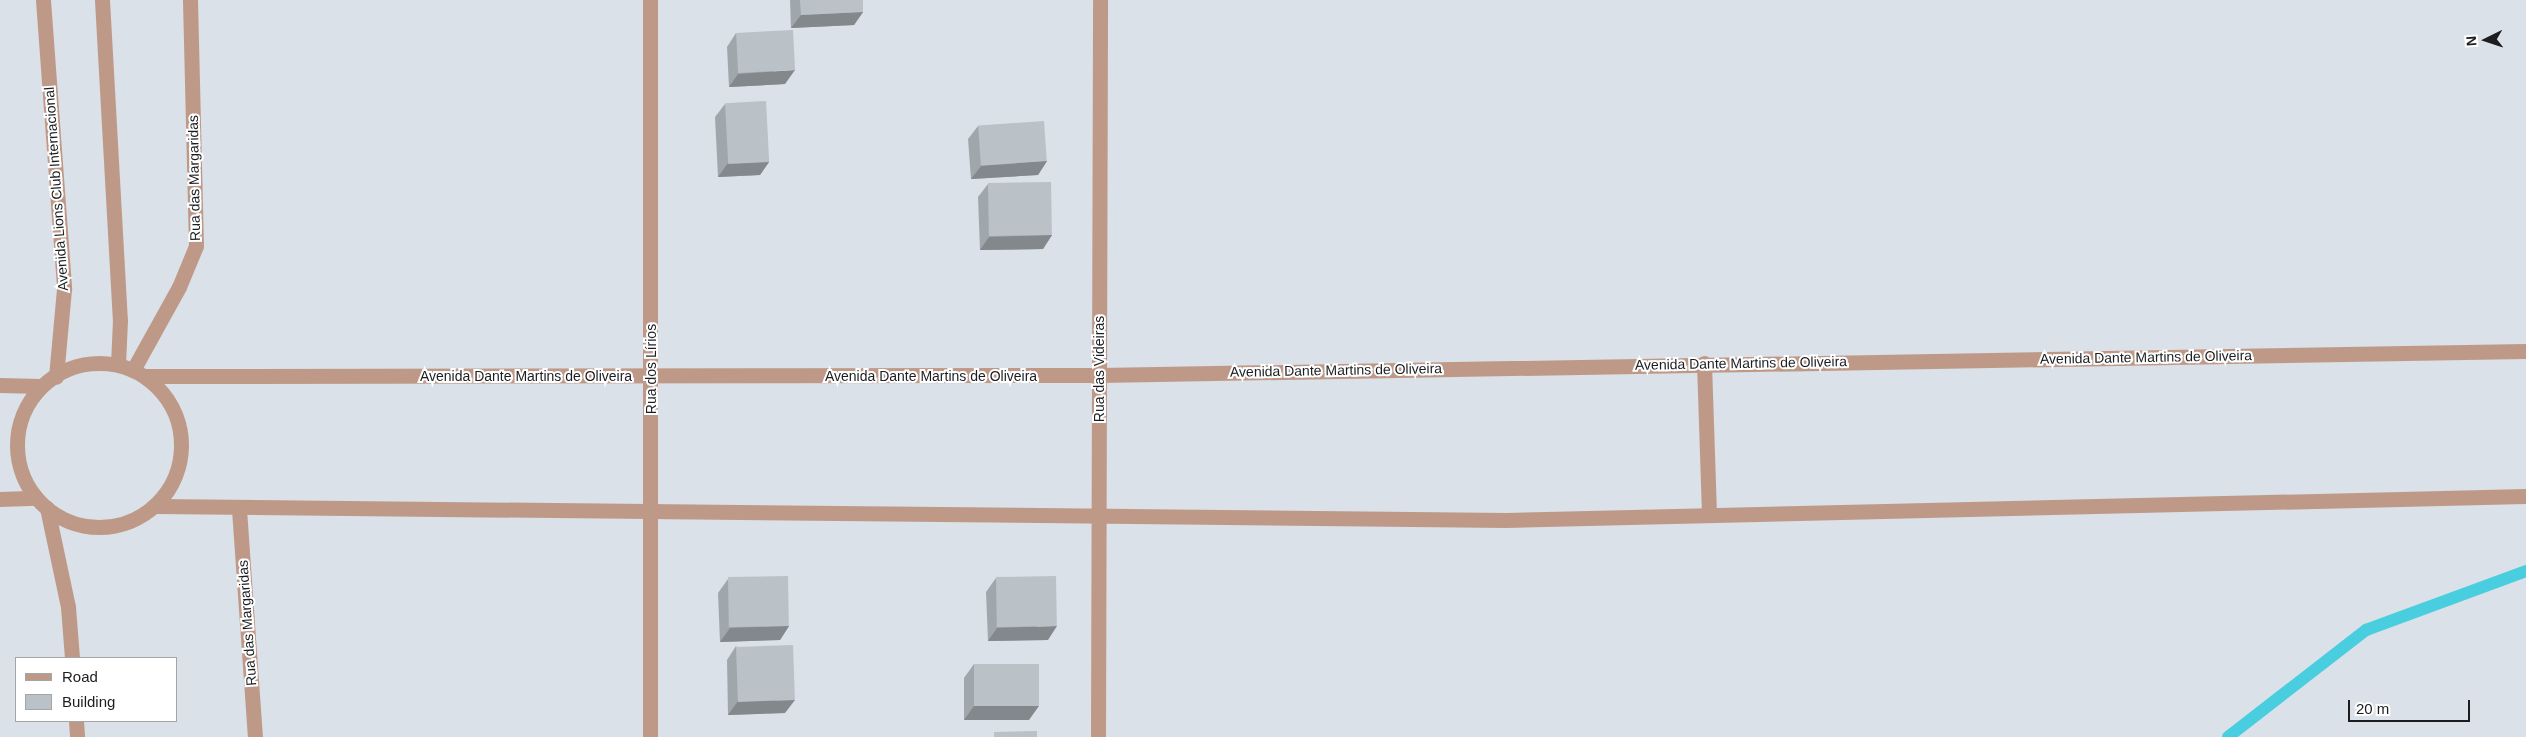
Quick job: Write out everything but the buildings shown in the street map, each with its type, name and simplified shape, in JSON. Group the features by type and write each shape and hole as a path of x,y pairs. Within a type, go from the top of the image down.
{"street":[{"name":"Avenida Lions Club Internacional","path":"43,0 64,289 56,377"},
{"path":"102,0 120,320 118,364"},
{"name":"Rua das Margaridas","path":"139,373 196,246 190,0"},
{"name":"Rua dos Lírios","path":"650,0 650,737"},
{"name":"Rua das Videiras","path":"1098,737 1100,0"},
{"name":"Avenida Dante Martins de Oliveira","path":"139,373 650,376 1099,375 2526,351"},
{"path":"0,385 40,386 76,365 118,364 139,373 171,403 182,439 177,476 156,506"},
{"path":"1704,364 1708,516"},
{"path":"40,386 20,421 18,462 42,503 68,606 72,657"},
{"path":"0,499 42,503 62,520 111,528 156,506 239,509 1506,520 2526,496"},
{"name":"Rua das Margaridas","path":"239,509 255,737"},
{"path":"76,722 77,737"}],"waterway":[{"path":"2228,737 2366,630 2526,571"}]}
